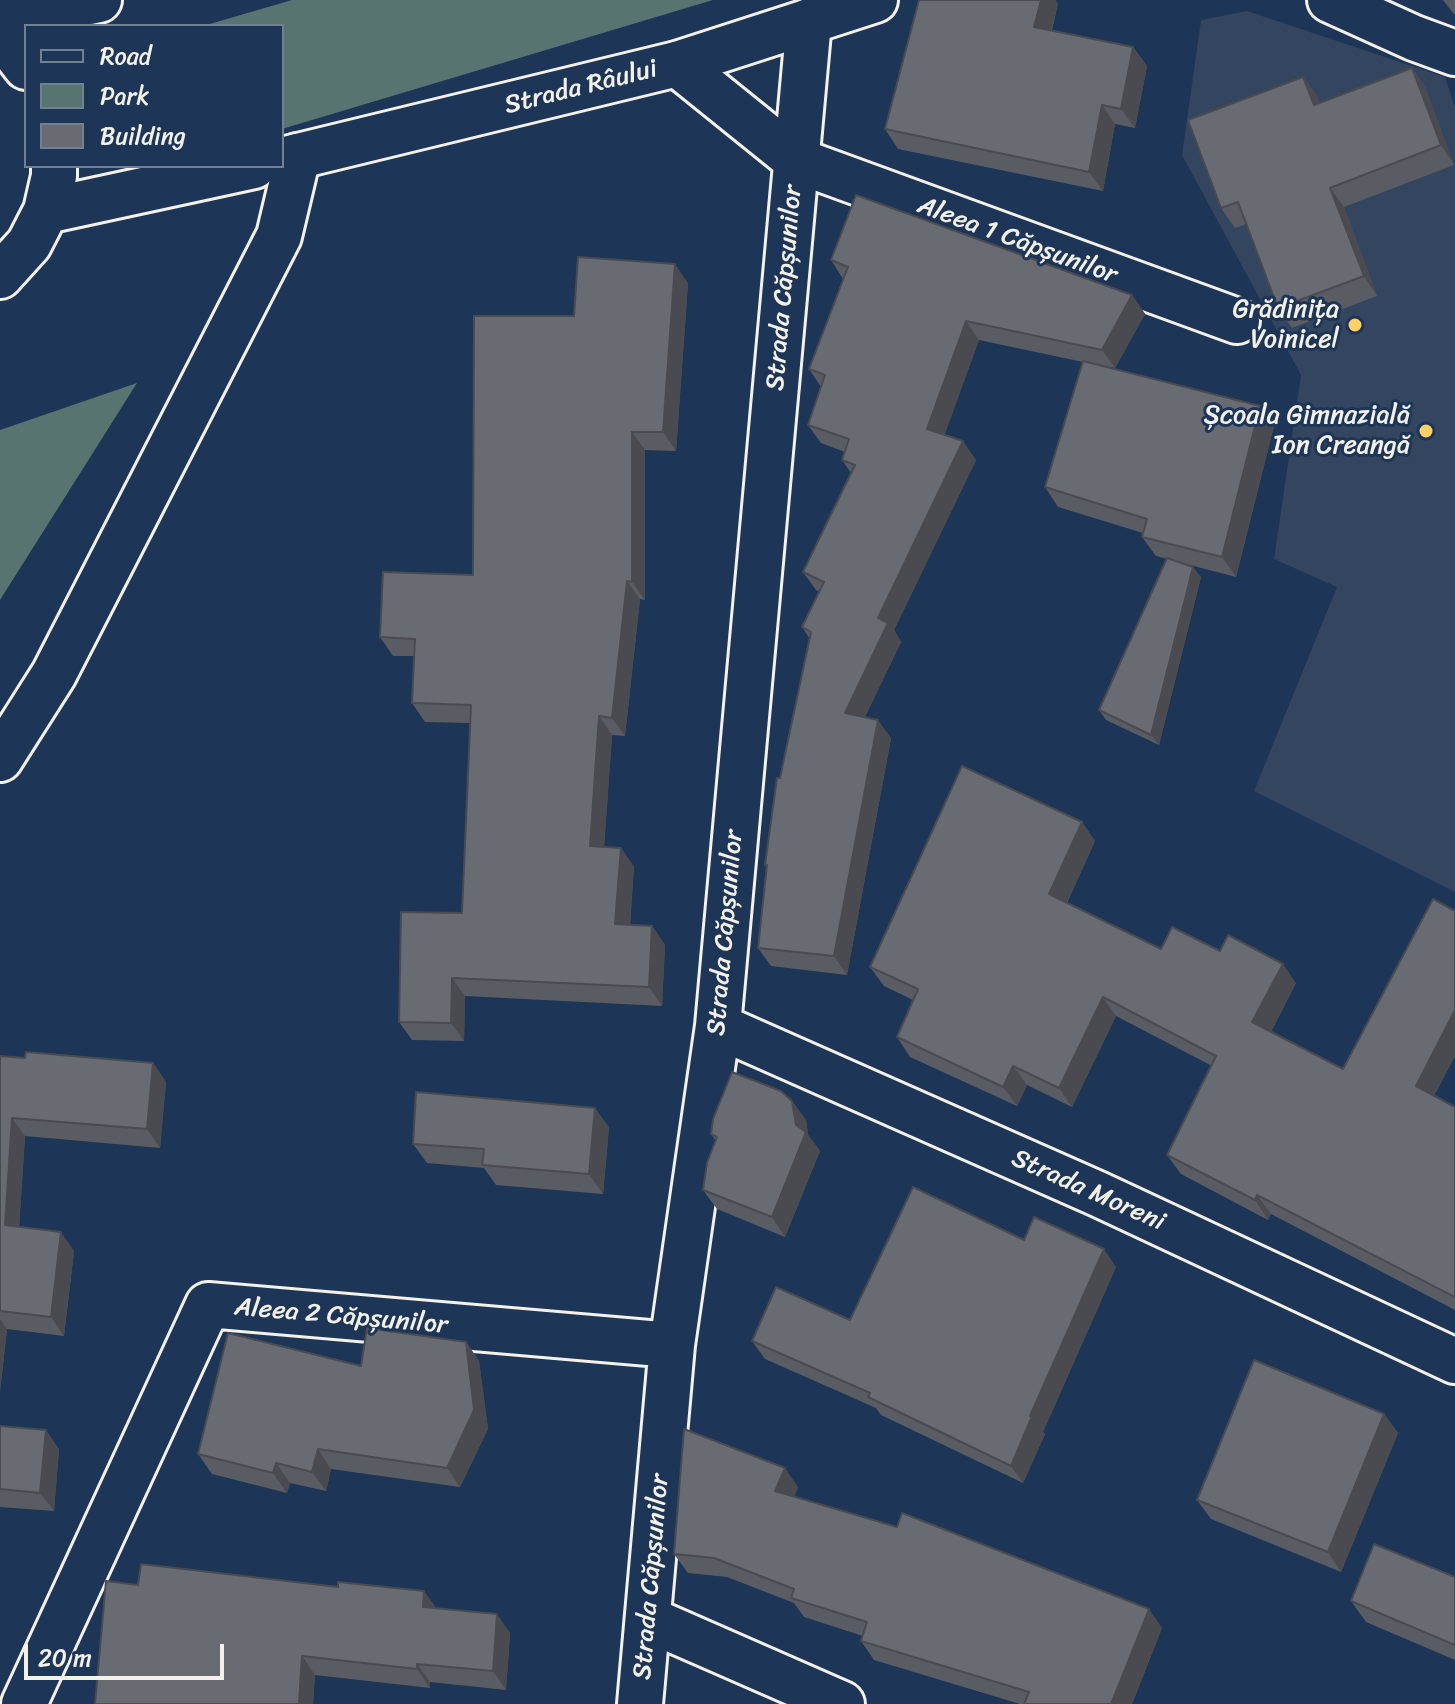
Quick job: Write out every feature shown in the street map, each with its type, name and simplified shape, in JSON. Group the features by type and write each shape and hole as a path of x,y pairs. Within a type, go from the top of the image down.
{"street":[{"path":"0,21 99,0"},
{"name":"Strada Râului","path":"290,158 677,64 875,0"},
{"path":"1330,0 1455,53"},
{"name":"Strada Căpșunilor","path":"640,1704 672,1345 718,1026 809,21"},
{"path":"0,38 24,64"},
{"name":"Strada Căpșunilor","path":"677,64 796,160"},
{"path":"0,759 54,674 279,236 290,158"},
{"name":"Aleea 1 Căpșunilor","path":"796,160 1237,321"},
{"path":"0,276 29,244 46,211 54,168"},
{"path":"46,211 245,168"},
{"name":"Strada Moreni","path":"718,1026 1098,1194 1455,1361"},
{"name":"Aleea 2 Căpșunilor","path":"24,1704 208,1305 672,1345"},
{"path":"648,1619 842,1704"}],"shaded area":[{"name":"Grădinița Voinicel","path":"1247,11 1445,77 1455,107 1455,892 1254,791 1337,587 1274,559 1301,375 1182,155 1201,20"}],"green space":[{"path":"292,0 713,0 284,128 284,24 210,24"},
{"path":"137,383 0,600 0,430"}],"building":[{"path":"919,0 1041,0 1034,27 1133,47 1121,109 1102,105 1089,172 885,129"},
{"path":"1412,68 1441,145 1330,188 1364,276 1278,308 1238,202 1221,208 1188,120 1303,77 1314,105"},
{"path":"856,195 1132,295 1102,350 966,321 927,429 963,441 878,618 888,623 845,713 878,720 834,956 758,948 777,778 780,778 811,632 802,627 824,582 803,572 855,465 842,460 849,439 808,425 825,375 809,369 848,267 831,260"},
{"path":"578,257 675,264 663,432 632,432 632,582 627,581 612,718 599,716 590,846 621,848 615,924 652,926 649,987 452,978 451,1023 399,1022 401,912 462,913 471,705 412,703 415,639 380,637 383,572 473,575 474,316 574,316"},
{"path":"1083,361 1260,406 1222,557 1142,537 1147,519 1045,487"},
{"path":"1167,558 1193,567 1151,735 1099,710"},
{"path":"962,766 1082,822 1049,894 1161,949 1172,927 1220,951 1228,935 1283,964 1252,1022 1343,1069 1433,899 1455,911 1455,1010 1416,1086 1455,1107 1455,1297 1257,1195 1255,1200 1167,1155 1216,1056 1103,997 1059,1088 1013,1066 1003,1087 897,1037 918,989 870,967"},
{"path":"26,1052 153,1063 147,1129 12,1118 5,1225 61,1232 51,1317 0,1311 0,1056 25,1058"},
{"path":"732,1072 781,1091 792,1101 796,1125 806,1132 772,1217 703,1190 707,1163 717,1137 711,1134 713,1119"},
{"path":"416,1092 595,1108 589,1174 482,1165 484,1149 413,1144"},
{"path":"913,1187 1024,1240 1034,1217 1104,1249 1011,1466 868,1397 870,1393 752,1341 776,1287 850,1320"},
{"path":"367,1328 466,1342 474,1410 447,1468 318,1449 312,1472 276,1463 273,1473 198,1454 228,1333 361,1366"},
{"path":"1254,1360 1384,1414 1328,1552 1197,1500"},
{"path":"0,1426 46,1430 40,1493 0,1489"},
{"path":"684,1429 785,1468 775,1491 897,1527 902,1513 1149,1609 1111,1704 1024,1704 1029,1692 861,1641 867,1622 791,1598 794,1589 714,1558 674,1554"},
{"path":"1374,1544 1455,1577 1455,1645 1351,1601"},
{"path":"141,1564 338,1587 338,1582 424,1591 423,1607 497,1614 493,1671 417,1664 417,1669 302,1656 299,1704 95,1704 106,1581 138,1585"}],"place":[{"name":"Grădinița Voinicel","path":"1355,325"},
{"name":"Școala Gimnazială Ion Creangă","path":"1426,431"}]}
